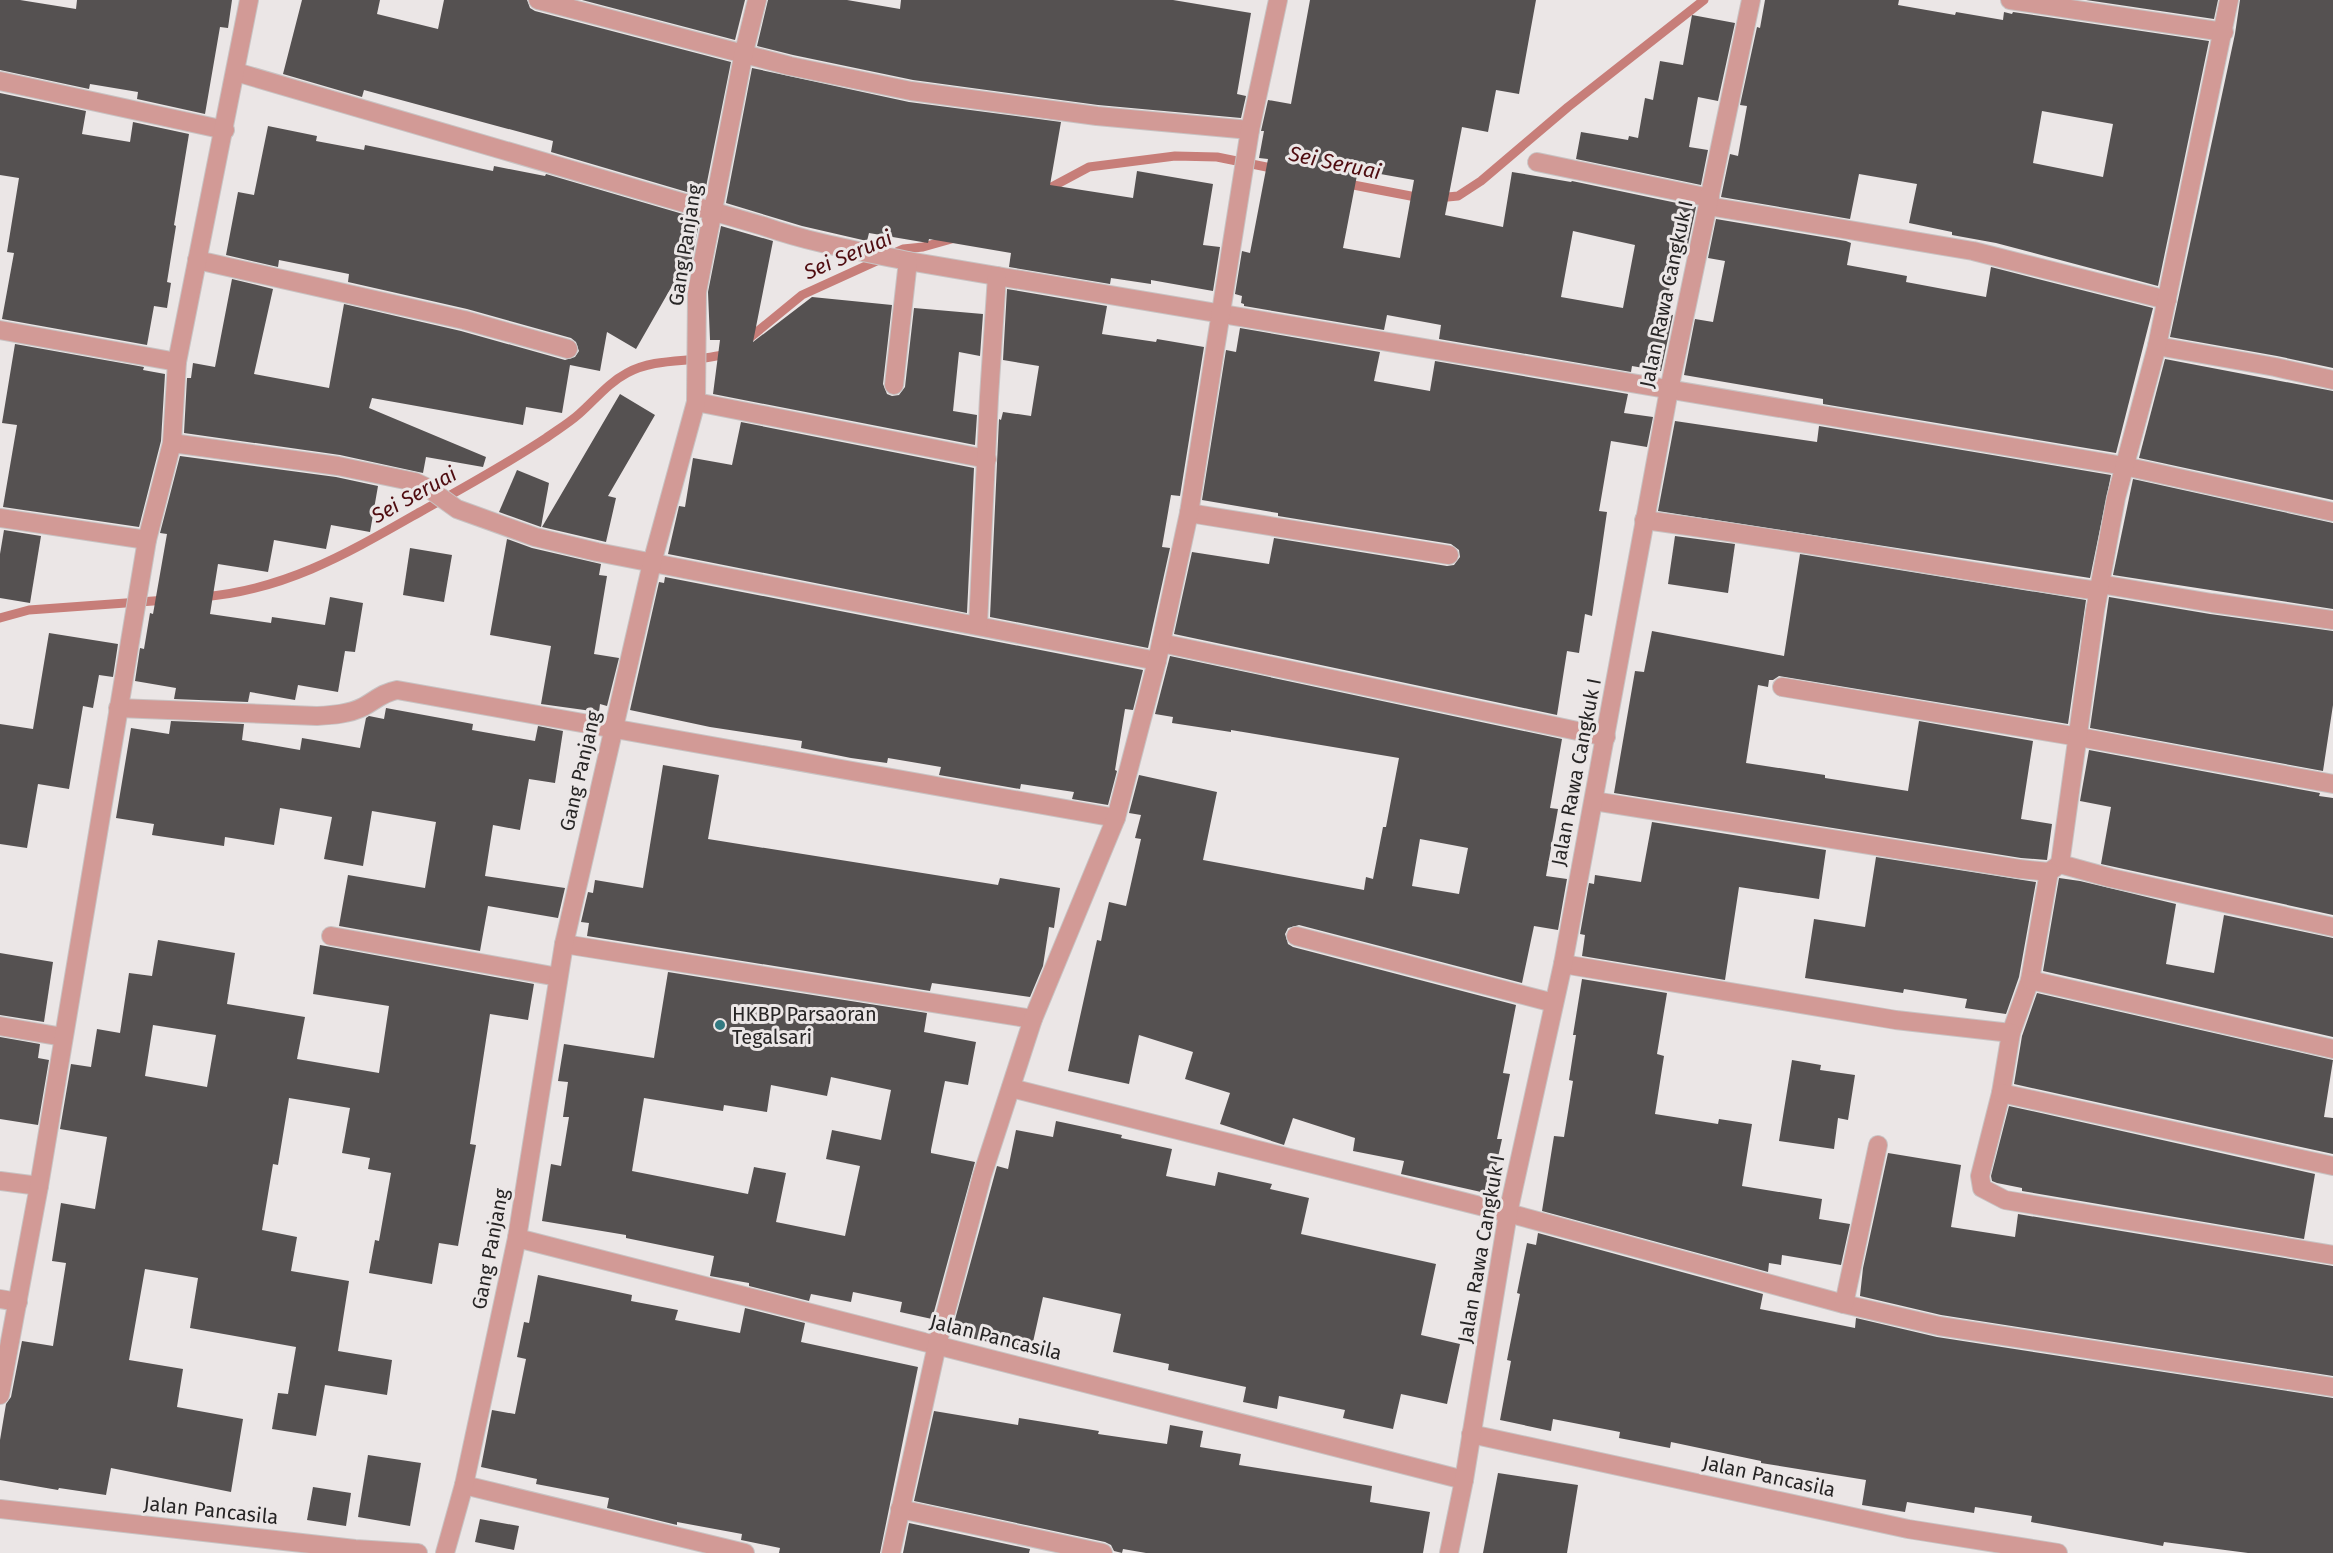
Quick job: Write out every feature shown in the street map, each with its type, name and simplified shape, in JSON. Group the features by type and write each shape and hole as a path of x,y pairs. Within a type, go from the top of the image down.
{"street":[{"path":"0,1395 39,1186 141,573 147,540 172,443 177,362 225,130 249,0"},
{"path":"538,0 811,70 911,91 1250,137"},
{"name":"Gang Panjang","path":"445,1553 464,1485 518,1238 564,944 652,562 696,402 697,292 744,52 757,0"},
{"path":"891,1553 937,1345 982,1176 1033,1019 1116,818 1157,662 1190,513 1250,137 1278,0"},
{"name":"Jalan Rawa Cangkuk I","path":"1449,1553 1464,1480 1509,1213 1563,964 1669,390 1750,0"},
{"path":"2010,0 2224,32"},
{"path":"2229,0 2157,346 2124,466 2100,587 2079,737 2054,868 2030,980 2011,1033 2001,1093 1980,1176 1982,1188 1989,1194 2005,1200 2333,1255"},
{"path":"236,72 712,213 763,226 801,240 833,247 2124,466 2333,512"},
{"path":"0,81 225,130"},
{"path":"1537,162 1709,202 1973,251 2167,300"},
{"path":"197,260 464,320 568,349"},
{"path":"894,385 903,260"},
{"path":"978,625 997,276"},
{"path":"0,330 177,362"},
{"path":"2157,346 2333,380"},
{"path":"696,402 987,459"},
{"path":"172,443 338,466 398,478 428,488 457,509 535,537 1157,662"},
{"path":"1190,513 1449,555"},
{"path":"0,518 147,540"},
{"path":"1644,520 1809,543 1961,570 2333,620"},
{"path":"1161,643 1606,737"},
{"path":"1782,687 2079,737 2333,784"},
{"path":"118,708 344,714 363,707 383,693 397,690 1116,818"},
{"path":"1594,801 2009,867 2054,868 2111,878 2333,927"},
{"path":"331,936 558,977"},
{"path":"1296,936 1554,1003"},
{"path":"564,944 1033,1019"},
{"path":"1563,964 1896,1020 2011,1033"},
{"path":"2030,980 2333,1049"},
{"path":"0,1026 63,1037"},
{"path":"1011,1088 1509,1213 1844,1304 1939,1326 2333,1387"},
{"path":"2001,1093 2333,1166"},
{"path":"1844,1304 1878,1145"},
{"path":"0,1181 39,1186"},
{"name":"Jalan Pancasila","path":"518,1238 1464,1480"},
{"path":"0,1299 18,1302"},
{"name":"Jalan Pancasila","path":"1471,1434 1908,1529 2058,1553"},
{"path":"464,1485 745,1553"},
{"name":"Jalan Pancasila","path":"0,1509 355,1549 418,1553"},
{"path":"900,1509 1103,1553"}],"building":[{"path":"0,0 20,0 76,9 77,0 232,0 228,28 220,27 205,114 137,99 138,92 90,84 89,89 0,70"},
{"path":"302,0 380,0 377,14 438,29 444,0 527,0 530,8 535,11 731,62 704,197 551,152 553,141 364,90 362,97 283,74"},
{"path":"582,0 745,0 735,40"},
{"path":"768,0 847,0 900,9 901,0 1173,0 1251,13 1237,94 1246,96 1241,118 1098,105 913,80 757,46"},
{"path":"1310,0 1536,0 1519,94 1496,90 1488,132 1462,127 1445,215 1503,227 1512,172 1572,181 1696,207 1686,254 1676,252 1665,314 1673,315 1661,371 1632,366 1631,372 1439,339 1441,325 1387,315 1384,330 1244,306 1241,303 1242,296 1235,294 1242,251 1250,253 1268,159 1259,158 1264,131 1261,131 1268,100 1291,104","holes":["1358,170 1414,180 1400,258 1343,248","1573,231 1635,245 1623,308 1561,297"]},
{"path":"1765,0 1899,0 1898,5 1955,15 1956,12 2003,20 2004,12 2012,14 2013,12 2209,41 2158,286 1996,243 1952,235 1952,232 1909,223 1917,184 1859,174 1850,219 1721,197 1730,154 1738,156 1747,106 1740,105 1757,27 1760,28","holes":["2042,111 2113,124 2103,177 2033,163"]},
{"path":"2086,0 2218,0 2214,19"},
{"path":"2240,0 2333,0 2333,368 2170,337 2235,34"},
{"path":"1692,15 1735,23 1718,101 1698,97 1689,147 1708,150 1701,185 1576,159 1581,132 1628,140 1629,136 1638,138 1645,98 1653,100 1660,61 1683,65"},
{"path":"752,68 909,102 1061,122 1050,185 1133,198 1137,171 1213,184 1203,245 1220,247 1213,291 1151,280 1151,284 1111,278 1110,284 1009,267 1011,253 929,239 928,243 869,233 867,241 802,226 726,203"},
{"path":"0,93 86,111 82,134 130,142 133,122 189,134 174,225 176,226 167,282 171,283 167,308 154,306 147,345 2,319 14,253 7,252 19,178 0,175"},
{"path":"268,126 317,136 316,141 364,150 365,145 493,171 494,166 545,176 546,174 700,219 686,288 672,286 636,349 607,332 600,371 570,365 562,413 526,407 523,425 372,398 369,408 486,457 483,467 426,457 423,473 340,455 184,433 187,378 191,378 193,363 215,367 232,279 273,289 254,374 329,388 344,304 461,331 565,360 575,357 579,351 576,342 571,338 467,309 348,282 349,274 279,260 278,267 226,255 238,192 254,195"},
{"path":"1716,219 1846,241 1851,243 1847,265 1907,276 1906,282 1986,297 1991,267 2153,308 2116,453 1823,404 1823,399 1684,375 1695,319 1713,322 1725,261 1708,258"},
{"path":"721,226 773,241 753,342 812,297 892,305 883,384 887,394 892,396 899,395 905,387 914,308 983,314 980,356 959,352 953,411 977,415 975,445 713,394 720,340 710,340 708,292"},
{"path":"1007,289 1107,306 1102,334 1156,342 1157,339 1204,347 1180,496 1171,495 1162,547 1170,548 1148,648 990,617 999,419 1001,420 1003,412 1031,416 1039,366 1003,360"},
{"path":"1240,328 1380,352 1374,381 1430,391 1435,361 1628,394 1624,413 1653,417 1647,447 1611,441 1599,511 1607,512 1592,616 1585,614 1579,653 1567,651 1557,715 1174,634 1192,552 1269,564 1274,538 1447,566 1454,565 1460,557 1459,550 1451,544 1278,516 1278,513 1202,500 1226,350 1236,352"},
{"path":"15,344 144,367 143,370 165,374 161,441 139,527 3,507 17,425 2,423"},
{"path":"2165,359 2333,391 2333,500 2139,458"},
{"path":"620,394 655,415 608,496 616,498 606,542 542,527"},
{"path":"1675,421 1817,442 1819,426 2111,475 2090,578 1658,511"},
{"path":"741,422 974,468 967,613 668,554 679,506 685,507 693,458 732,465"},
{"path":"180,456 336,477 378,486 370,532 331,525 326,549 274,540 268,572 218,564 210,614 271,623 272,617 325,625 330,597 363,603 355,652 345,651 338,692 298,685 295,700 250,692 248,702 174,699 176,688 135,681 140,648 144,649 150,613 153,614 167,534 160,533"},
{"path":"517,470 549,483 541,527 499,512"},
{"path":"2133,479 2333,523 2333,609 2113,575"},
{"path":"4,530 41,536 30,603 0,598 0,554"},
{"path":"1675,536 1735,544 1728,593 1668,584"},
{"path":"507,539 532,548 601,564 599,575 607,576 594,654 619,658 607,706 600,704 599,712 541,704 551,646 490,635"},
{"path":"410,548 452,555 444,602 403,595"},
{"path":"1800,554 2086,600 2068,724 1779,676 1769,680 1768,687 1758,685 1746,763 1908,791 1919,721 2033,741 2021,819 2052,824 2047,860 2021,858 1614,793 1635,671 1644,672 1652,631 1784,656"},
{"path":"665,577 1143,670 1133,710 1125,709 1115,770 1117,771 1108,805 1072,799 1074,792 1021,784 1020,789 939,775 941,767 888,758 887,763 851,758 801,748 802,741 710,727 630,710 659,582 664,583"},
{"path":"2109,597 2333,631 2333,705 2323,771 2090,728"},
{"path":"49,633 118,644 113,677 99,675 93,708 83,706 69,789 38,784 27,848 0,844 0,724 33,729"},
{"path":"1170,656 1562,739 1550,808 1558,809 1546,876 1567,879 1558,930 1534,926 1522,983 1299,925 1288,928 1285,934 1288,944 1293,947 1516,1005 1503,1073 1510,1074 1497,1139 1502,1139 1490,1194 1401,1174 1404,1161 1353,1151 1355,1138 1293,1118 1284,1145 1220,1124 1230,1093 1185,1079 1193,1052 1139,1035 1129,1084 1068,1071 1097,940 1101,941 1109,902 1126,906 1141,839 1135,838 1141,815 1129,813 1139,775 1217,792 1203,860 1364,890 1366,877 1373,879 1383,827 1386,827 1399,758 1231,730 1231,732 1172,723 1173,717 1155,714","holes":["1420,839 1468,848 1459,894 1412,886"]},
{"path":"386,708 473,724 472,730 535,741 538,726 563,731 555,783 529,779 520,830 493,825 485,876 565,888 558,918 488,906 480,951 339,926 348,875 425,888 436,822 372,811 363,866 324,859 332,817 280,808 274,845 225,837 224,846 152,835 154,824 116,818 131,728 169,734 171,721 244,724 242,740 300,750 302,738 360,748 366,718 369,716 384,719"},
{"path":"2089,750 2320,793 2319,796 2333,798 2333,915 2101,864 2111,807 2080,801"},
{"path":"663,765 719,775 708,839 998,885 1000,878 1060,888 1054,928 1049,927 1043,966 1030,997 932,983 930,991 587,936 589,923 581,922 588,892 593,893 595,880 643,888"},
{"path":"1652,822 1826,850 1819,899 1739,887 1725,980 1582,956 1585,935 1580,934 1589,883 1594,884 1595,875 1641,882"},
{"path":"1876,857 2036,882 2019,977 2006,1014 1965,1008 1967,999 1904,989 1903,993 1805,978 1814,919 1865,927"},
{"path":"2059,878 2176,904 2166,964 2214,973 2224,915 2333,938 2333,1037 2043,971"},
{"path":"158,940 235,953 227,1004 305,1017 297,1059 379,1073 389,1006 313,994 320,945 534,984 528,1020 490,1014 470,1144 476,1145 458,1246 439,1243 432,1284 369,1273 375,1240 379,1241 391,1173 368,1169 370,1158 342,1153 350,1108 289,1098 278,1165 273,1164 262,1230 297,1237 291,1271 349,1281 338,1351 392,1360 387,1395 325,1385 316,1436 272,1429 278,1393 288,1394 296,1347 190,1328 198,1278 145,1269 129,1360 183,1369 177,1407 243,1419 231,1492 111,1468 106,1495 0,1480 0,1440 6,1404 11,1397 22,1341 53,1346 66,1263 52,1261 61,1203 95,1209 107,1137 60,1129 71,1064 91,1067 97,1029 120,1033 129,973 152,976","holes":["153,1025 216,1035 207,1087 145,1076"]},
{"path":"0,953 53,962 44,1022 0,1015"},
{"path":"668,972 927,1013 924,1032 976,1042 968,1085 945,1081 931,1150 931,1153 975,1162 932,1319 900,1312 902,1302 853,1292 851,1302 811,1294 809,1301 749,1286 749,1283 710,1276 714,1256 626,1238 626,1235 542,1221 551,1164 561,1166 569,1117 563,1117 568,1082 558,1081 564,1044 654,1058","holes":["831,1077 891,1090 881,1140 832,1130 826,1159 860,1166 845,1236 776,1222 786,1173 754,1167 748,1194 632,1171 644,1098 723,1111 724,1105 767,1112 771,1085 827,1096"]},
{"path":"1582,979 1667,993 1657,1054 1664,1056 1655,1114 1718,1124 1719,1119 1752,1124 1742,1186 1822,1199 1819,1219 1850,1224 1841,1265 1782,1255 1781,1265 1769,1263 1768,1272 1542,1211 1554,1136 1564,1137 1573,1081 1569,1080 1576,1035 1573,1035"},
{"path":"2037,993 2333,1060 2324,1117 2333,1118 2333,1154 2014,1084 2022,1036"},
{"path":"0,1037 40,1044 38,1058 49,1060 38,1125 0,1119"},
{"path":"1792,1060 1821,1065 1820,1070 1855,1075 1848,1120 1838,1118 1834,1149 1779,1141"},
{"path":"2009,1106 2315,1174 2304,1239 2022,1191 2022,1188 1992,1181 1991,1176"},
{"path":"1056,1121 1122,1135 1121,1138 1172,1149 1166,1176 1215,1186 1218,1172 1272,1184 1270,1189 1309,1198 1301,1234 1436,1264 1421,1335 1460,1344 1447,1404 1401,1394 1393,1429 1343,1418 1345,1410 1279,1396 1277,1409 1243,1402 1246,1387 1168,1370 1169,1364 1113,1352 1121,1314 1043,1297 1031,1351 961,1336 963,1325 954,1323 997,1166 1008,1169 1016,1130 1053,1137"},
{"path":"1888,1153 1961,1165 1951,1227 2015,1237 2018,1214 2333,1266 2333,1376 1941,1315 1860,1296 1863,1268"},
{"path":"1538,1233 1763,1294 1760,1309 1855,1328 1856,1318 1937,1337 2333,1398 2333,1553 2248,1553 2164,1542 2163,1546 2031,1522 2032,1516 1975,1507 1974,1513 1907,1502 1905,1512 1862,1505 1866,1480 1761,1463 1761,1461 1671,1442 1670,1448 1619,1438 1620,1432 1553,1419 1551,1431 1500,1420 1511,1361 1507,1360 1520,1294 1517,1293 1527,1243 1536,1245"},
{"path":"538,1275 632,1295 631,1301 678,1310 675,1320 740,1333 745,1308 805,1323 801,1342 918,1367 880,1553 779,1553 780,1548 741,1540 742,1534 677,1522 677,1525 607,1508 609,1498 536,1484 537,1479 481,1467 492,1410 515,1414 526,1359 517,1357 524,1322 529,1323"},
{"path":"934,1411 1018,1425 1019,1418 1099,1431 1098,1434 1167,1444 1170,1425 1203,1431 1200,1447 1241,1454 1239,1465 1372,1486 1370,1502 1430,1512 1423,1553 1146,1553 1123,1549 1122,1553 1114,1551 1111,1545 1105,1542 914,1501"},
{"path":"368,1455 421,1463 410,1526 358,1517"},
{"path":"1498,1473 1578,1485 1567,1553 1483,1553"},
{"path":"313,1487 351,1493 346,1526 307,1520"},
{"path":"480,1519 519,1526 514,1550 475,1542"},
{"path":"909,1523 1030,1549 1029,1553 903,1553"}],"waterway":[{"name":"Sei Seruai","path":"1437,198 1458,196 1481,181 1568,107 1704,0"},
{"name":"Sei Seruai","path":"1046,190 1089,167 1175,156 1217,157 1276,169"},
{"name":"Sei Seruai","path":"1343,183 1421,198"},
{"name":"Sei Seruai","path":"747,340 802,295 903,249 923,247 955,238"},
{"name":"Sei Seruai","path":"202,597 261,587 289,578 367,542 546,438 627,373 651,364 729,353"},
{"name":"Sei Seruai","path":"0,618 29,610 167,600"}],"place":[{"name":"HKBP Parsaoran Tegalsari","path":"720,1025"}]}
